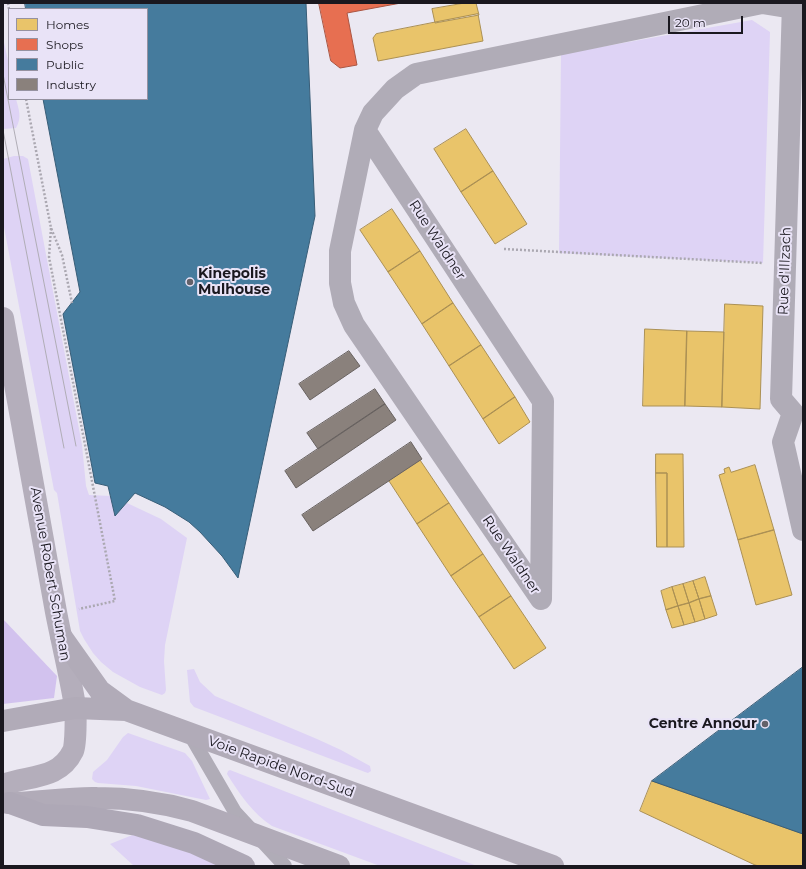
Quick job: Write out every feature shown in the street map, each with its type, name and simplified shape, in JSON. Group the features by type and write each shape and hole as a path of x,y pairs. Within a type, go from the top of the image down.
{"highway":[{"path":"61,636 100,691 126,710"},
{"name":"Voie Rapide Nord-Sud","path":"3,721 76,708 126,710 553,866"},
{"path":"5,797 96,798 141,800 168,804 338,866"},
{"path":"5,797 43,815 87,818 137,825 194,843 244,866"}],"main road":[{"name":"Avenue Robert Schuman","path":"3,318 61,636 76,708 75,749 68,762 57,770 44,775 12,781 5,797"}],"street":[{"name":"Rue Waldner","path":"365,130 543,401 541,599 358,331 344,303 340,283 340,250 365,130 373,113 395,89 416,74 762,3 796,6"},
{"name":"Rue d'Illzach","path":"796,6 781,399 798,414 783,442 803,530"},
{"path":"510,553 519,556 527,555 535,550 542,538"}],"lane":[{"path":"189,733 235,812 285,866"}],"path":[{"path":"26,100 51,228 62,255 72,303"},
{"path":"51,228 49,257 115,601 76,609"},
{"path":"504,249 785,265"}],"shaded area":[{"path":"752,20 770,32 763,263 559,253 561,54"},
{"path":"3,38 8,60 8,100 16,100 19,110 19,121 16,128 3,129"},
{"path":"14,156 23,156 28,159 82,445 86,486 89,495 111,496 115,515 127,503 161,519 187,538 165,645 164,661 166,690 162,695 140,687 113,672 93,653 80,631 57,493 54,490 3,222 3,159"},
{"path":"3,619 57,676 54,698 3,704"},
{"path":"194,669 200,682 215,696 341,750 370,766 371,771 368,773 365,772 194,707 190,702 187,670"},
{"path":"128,733 185,753 192,761 210,799 206,800 136,786 95,782 92,779 93,772 107,760 123,737"},
{"path":"230,770 477,866 380,866 272,826 253,809 242,796 227,774"},
{"path":"135,834 166,842 225,866 134,866 110,844"}],"building: Homes":[{"path":"465,3 476,3 479,15 435,23 432,9"},
{"path":"478,14 483,41 378,61 373,38 376,34"},
{"path":"466,129 493,171 461,192 434,149"},
{"path":"493,171 527,224 495,244 461,192"},
{"path":"392,209 420,251 388,272 360,230"},
{"path":"420,251 453,303 422,324 388,272"},
{"path":"453,303 481,345 449,366 422,324"},
{"path":"725,304 763,306 760,409 722,407"},
{"path":"645,329 687,331 685,406 643,406"},
{"path":"687,331 724,332 722,407 685,406"},
{"path":"481,345 515,397 483,419 449,366"},
{"path":"515,397 530,422 499,444 483,419"},
{"path":"656,454 683,454 684,547 667,547 667,473 656,473"},
{"path":"420,460 449,503 417,524 389,481"},
{"path":"755,465 774,530 738,540 719,475 725,473 724,469 729,467 731,472"},
{"path":"656,473 667,473 667,547 657,547"},
{"path":"449,503 483,554 451,576 417,524"},
{"path":"774,530 792,595 756,605 738,540"},
{"path":"483,554 511,596 479,617 451,576"},
{"path":"705,577 711,596 699,599 693,581"},
{"path":"693,581 699,599 689,603 683,584"},
{"path":"683,584 689,603 678,606 672,587"},
{"path":"672,587 678,606 666,610 661,591"},
{"path":"511,596 546,648 514,669 479,617"},
{"path":"711,596 717,615 705,619 699,599"},
{"path":"699,599 705,619 695,622 689,603"},
{"path":"689,603 695,622 684,625 678,606"},
{"path":"678,606 684,625 672,628 666,610"},
{"path":"652,781 803,834 803,866 755,865 640,811"}],"building: Shops":[{"path":"319,3 401,3 347,13 357,65 340,68 331,61"}],"building: Public":[{"name":"Kinepolis Mulhouse","path":"25,3 306,3 315,216 238,578 222,556 200,532 189,522 165,507 135,493 115,516 108,486 95,483 63,314 80,292 43,100 148,100 148,8 26,8"},
{"name":"Centre Annour","path":"803,667 803,834 652,781"}],"building: Industry":[{"path":"349,351 360,366 310,400 299,384"},
{"path":"375,389 385,404 318,449 307,433"},
{"path":"385,404 396,420 296,488 285,471"},
{"path":"411,442 422,459 313,531 302,515"}],"tram line":[{"path":"3,74 8,99"},
{"path":"8,100 76,446"},
{"path":"3,130 64,448"}],"place":[{"name":"Kinepolis Mulhouse","path":"190,282"},
{"name":"Centre Annour","path":"765,724"}]}
